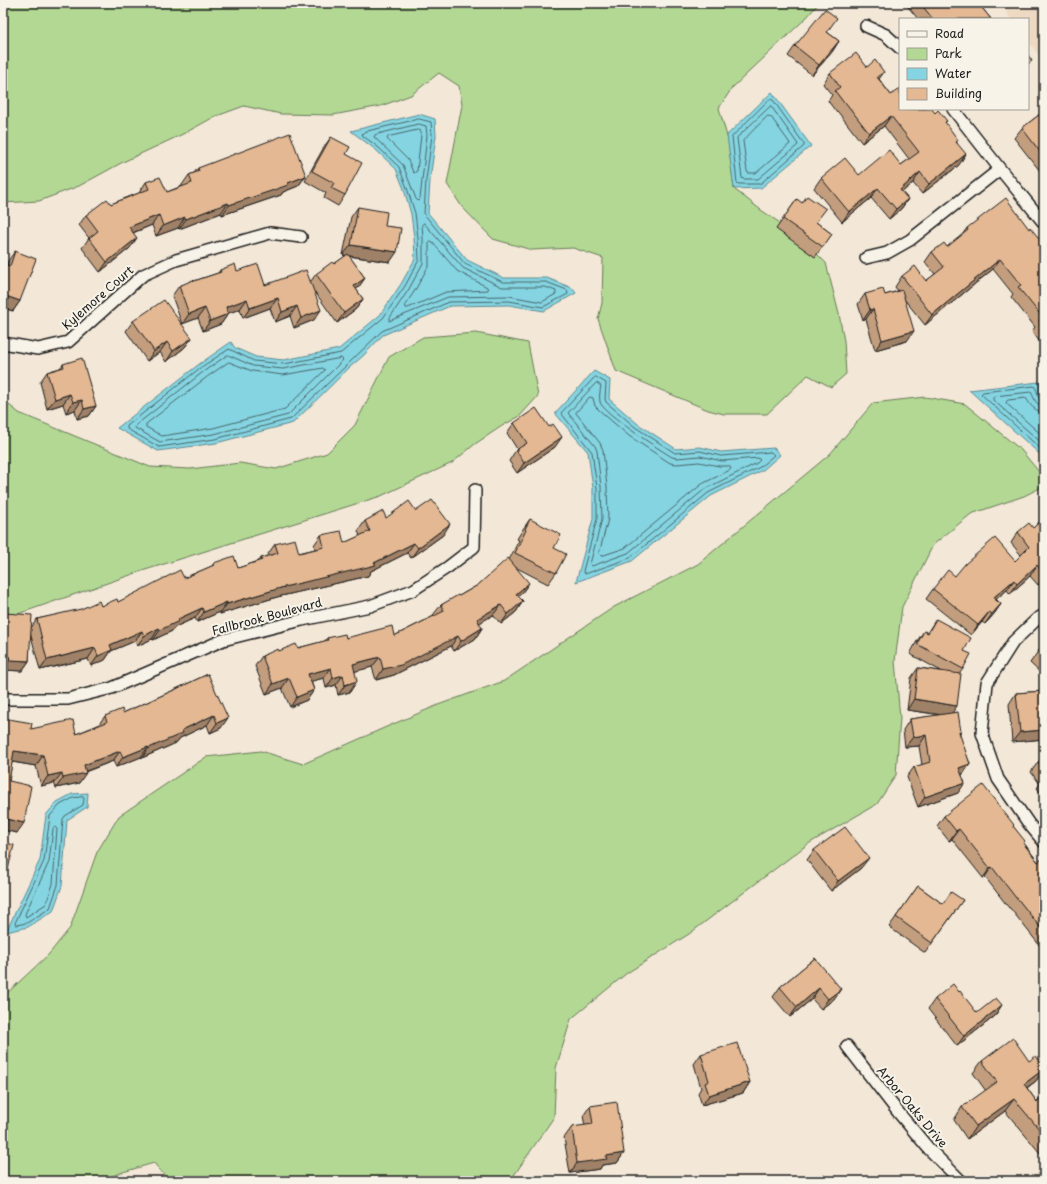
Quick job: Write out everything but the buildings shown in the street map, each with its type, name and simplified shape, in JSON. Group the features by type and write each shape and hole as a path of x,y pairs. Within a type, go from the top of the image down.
{"street":[{"path":"866,26 886,36 899,47"},
{"path":"954,110 1044,223"},
{"path":"866,258 887,253 910,240 1000,169"},
{"name":"Kylemore Court","path":"3,343 38,349 68,342 143,276 176,260 270,233 301,237"},
{"name":"Fallbrook Boulevard","path":"3,699 68,700 112,688 223,640 302,620 370,606 413,590 448,567 474,547 475,490"},
{"path":"1044,616 1037,619 1013,642 987,682 982,733 998,779 1029,824 1044,842"},
{"name":"Arbor Oaks Drive","path":"847,1046 898,1112 929,1149 961,1181"}],"shaded area":[{"path":"1001,3 1044,3 1044,61 1029,42 1029,18 1010,18"}],"green space":[{"path":"3,3 819,3 806,18 732,88 719,108 728,140 734,189 799,236 826,263 844,341 846,374 831,387 808,375 767,414 724,414 708,410 616,371 598,319 602,303 603,258 573,248 532,250 493,239 462,207 447,184 462,105 459,86 439,73 411,95 381,106 333,115 281,114 244,106 214,117 185,133 123,162 79,186 39,201 3,203"},
{"path":"476,333 528,343 538,396 520,416 475,444 452,463 381,496 142,571 15,615 3,613 3,400 19,413 150,467 190,469 240,463 276,469 327,453 355,425 389,357 423,337"},
{"path":"925,397 965,404 1021,450 1044,478 1044,486 1024,496 971,514 933,545 902,607 895,661 900,718 896,775 877,804 808,844 689,934 627,973 571,1019 556,1068 554,1117 510,1181 169,1181 154,1163 123,1172 100,1181 3,1181 3,997 49,954 70,928 97,852 119,816 206,757 261,751 303,764 438,705 504,681 614,607 698,564 830,454 873,403"}],"water":[{"path":"772,92 811,146 761,188 734,189 727,135"},
{"path":"419,114 435,119 436,136 430,180 428,213 467,260 504,278 547,278 572,288 576,293 544,311 509,305 450,306 383,335 293,423 216,443 158,451 117,428 198,365 231,342 235,348 256,357 284,360 339,349 380,315 401,284 415,259 411,214 404,189 396,169 376,150 351,131"},
{"path":"594,371 610,380 609,399 638,424 676,449 700,447 721,452 774,448 780,455 763,470 711,496 632,561 576,582 593,519 593,488 588,452 555,413"},
{"path":"1039,382 1044,405 1044,458 969,390"},
{"path":"88,793 87,807 67,820 62,886 53,911 28,927 6,932 40,860 46,815 57,802 72,794"}]}
